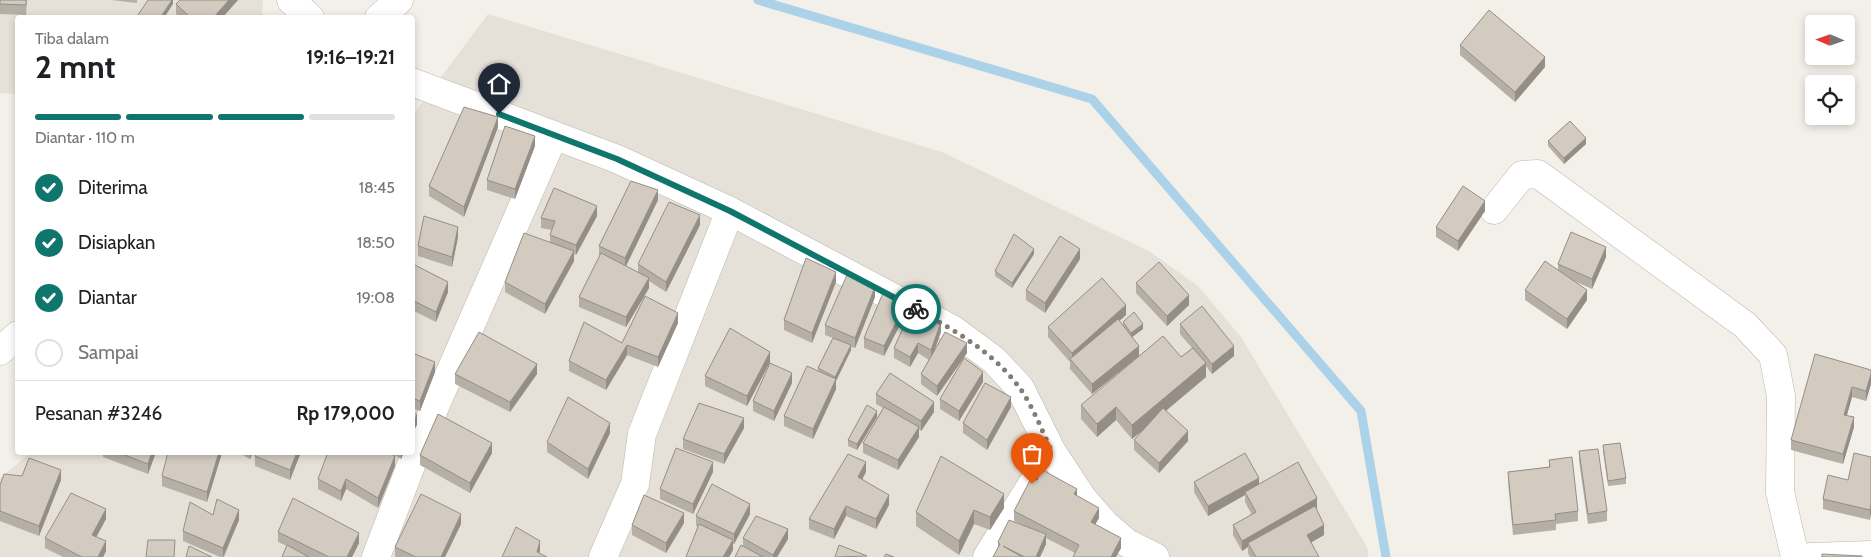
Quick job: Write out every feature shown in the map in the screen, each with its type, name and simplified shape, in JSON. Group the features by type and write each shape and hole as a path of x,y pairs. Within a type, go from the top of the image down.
{"street":[{"path":"291,0 307,15"},
{"path":"382,15 399,0"},
{"path":"415,83 617,159 730,211 952,329 994,360 1020,388 1052,452 1083,499 1105,524 1127,543 1155,557"},
{"path":"415,455 554,135"},
{"path":"1494,210 1522,175 1538,174 1745,325 1773,355 1781,396 1780,492 1795,557"},
{"path":"604,557 635,484 642,434 730,211"},
{"path":"0,351 15,338"},
{"path":"987,557 1052,452"},
{"path":"376,557 415,455"},
{"path":"1811,557 1871,555"}],"shaded area":[{"path":"0,0 263,0 262,15 15,15 15,94 0,93"},
{"path":"488,14 942,152 1149,251 1198,286 1241,337 1368,549 1368,557 0,557 0,478 28,455 415,455 415,112"}],"building":[{"path":"0,0 26,0 26,5 0,4"},
{"path":"148,0 172,0 162,15 138,15"},
{"path":"180,0 229,0 216,15 188,15 176,4"},
{"path":"1489,10 1545,57 1515,92 1460,45"},
{"path":"464,107 498,117 464,207 429,186"},
{"path":"1570,121 1586,138 1564,158 1548,141"},
{"path":"505,126 535,136 515,189 487,180"},
{"path":"631,181 658,190 625,258 599,246"},
{"path":"1463,186 1485,201 1458,241 1436,227"},
{"path":"554,188 597,206 576,245 550,235 555,221 541,218"},
{"path":"669,202 700,215 666,282 638,264"},
{"path":"424,216 458,227 452,257 418,246"},
{"path":"1571,232 1606,247 1592,279 1558,264"},
{"path":"524,233 574,251 545,304 505,282"},
{"path":"1014,234 1034,249 1012,283 995,271"},
{"path":"1060,236 1080,249 1045,303 1026,290"},
{"path":"601,253 649,278 626,317 579,297"},
{"path":"806,258 836,272 812,333 784,320"},
{"path":"1545,261 1587,290 1567,319 1525,290"},
{"path":"1159,262 1189,295 1167,316 1136,283"},
{"path":"415,265 448,282 436,312 415,302"},
{"path":"847,275 875,287 855,338 825,325"},
{"path":"1102,278 1126,305 1072,353 1048,327"},
{"path":"883,293 906,303 884,346 864,338"},
{"path":"645,296 678,313 658,357 627,345 606,380 569,361 584,322 622,343"},
{"path":"1202,306 1234,346 1212,364 1180,324"},
{"path":"911,310 941,322 931,350 918,343 910,357 894,348"},
{"path":"1134,312 1143,324 1131,333 1123,322"},
{"path":"1118,319 1139,346 1092,384 1070,359"},
{"path":"730,328 770,352 747,396 705,376"},
{"path":"479,332 537,364 510,402 455,374"},
{"path":"945,332 967,343 937,386 921,374"},
{"path":"1163,336 1181,357 1193,348 1206,363 1132,425 1116,407 1097,424 1081,405"},
{"path":"833,338 851,345 835,377 818,368"},
{"path":"415,354 435,362 420,401 415,399"},
{"path":"1815,354 1871,370 1866,391 1852,387 1844,415 1854,417 1843,454 1791,440"},
{"path":"964,358 983,372 959,411 940,399"},
{"path":"770,363 792,373 774,411 753,401"},
{"path":"807,366 836,379 813,429 784,416"},
{"path":"890,373 934,402 921,421 876,394"},
{"path":"985,383 1011,397 987,440 963,423"},
{"path":"568,397 610,423 588,469 547,442"},
{"path":"699,403 744,418 724,454 683,439"},
{"path":"867,405 877,411 857,444 848,440"},
{"path":"884,407 919,427 898,460 863,443"},
{"path":"1163,408 1188,431 1159,463 1134,440"},
{"path":"438,414 492,443 470,483 420,455"},
{"path":"1620,443 1626,478 1608,481 1603,445"},
{"path":"676,448 713,462 693,504 660,489"},
{"path":"1598,449 1607,511 1588,514 1579,451"},
{"path":"1245,453 1259,478 1208,506 1194,482"},
{"path":"1854,453 1871,457 1870,510 1823,499 1828,475 1848,480"},
{"path":"848,454 866,462 858,477 889,495 876,519 846,506 834,529 809,519"},
{"path":"125,455 151,455 148,464"},
{"path":"167,455 218,455 207,492 162,476"},
{"path":"256,455 296,455 290,470"},
{"path":"327,455 395,456 378,498 346,479 341,491 318,479"},
{"path":"941,456 1004,494 990,517 974,510 959,541 916,512"},
{"path":"1572,457 1578,511 1555,514 1556,520 1513,525 1508,472 1550,467 1549,460"},
{"path":"29,458 61,470 39,526 0,511 0,485 4,474 22,476"},
{"path":"1298,462 1317,498 1242,541 1233,525 1256,512 1245,492"},
{"path":"1037,467 1077,489 1074,494 1099,508 1091,522 1121,538 1111,557 1073,557 1079,545 1014,511"},
{"path":"712,484 750,504 734,534 696,516"},
{"path":"71,493 106,509 92,535 106,541 98,557 82,557 45,538"},
{"path":"421,494 461,514 441,557 416,557 395,547"},
{"path":"644,495 684,513 666,543 632,525"},
{"path":"293,498 359,533 347,557 329,557 278,532"},
{"path":"217,499 239,510 223,548 183,531 190,502 213,515"},
{"path":"1315,506 1324,525 1307,535 1319,557 1256,557 1248,543"},
{"path":"756,516 788,529 773,555 743,538"},
{"path":"1009,520 1046,534 1036,557 1025,557 1003,546 1022,557 993,557"},
{"path":"699,524 733,540 723,557 686,557"},
{"path":"516,527 540,541 537,552 547,557 502,557"},
{"path":"148,540 175,540 174,557 146,557"},
{"path":"287,545 309,557 282,557"},
{"path":"741,545 763,557 735,557"},
{"path":"839,545 867,556 835,557"},
{"path":"189,546 212,557 186,557"},
{"path":"1822,554 1862,556 1862,557 1822,557"}],"waterway":[{"path":"758,0 1092,99 1361,411 1386,557"}],"way so far":[{"path":"916,309 952,329 994,360 1020,388 1052,452 1032,484"}],"route":[{"path":"499,114 617,159 730,211 916,309"}]}
